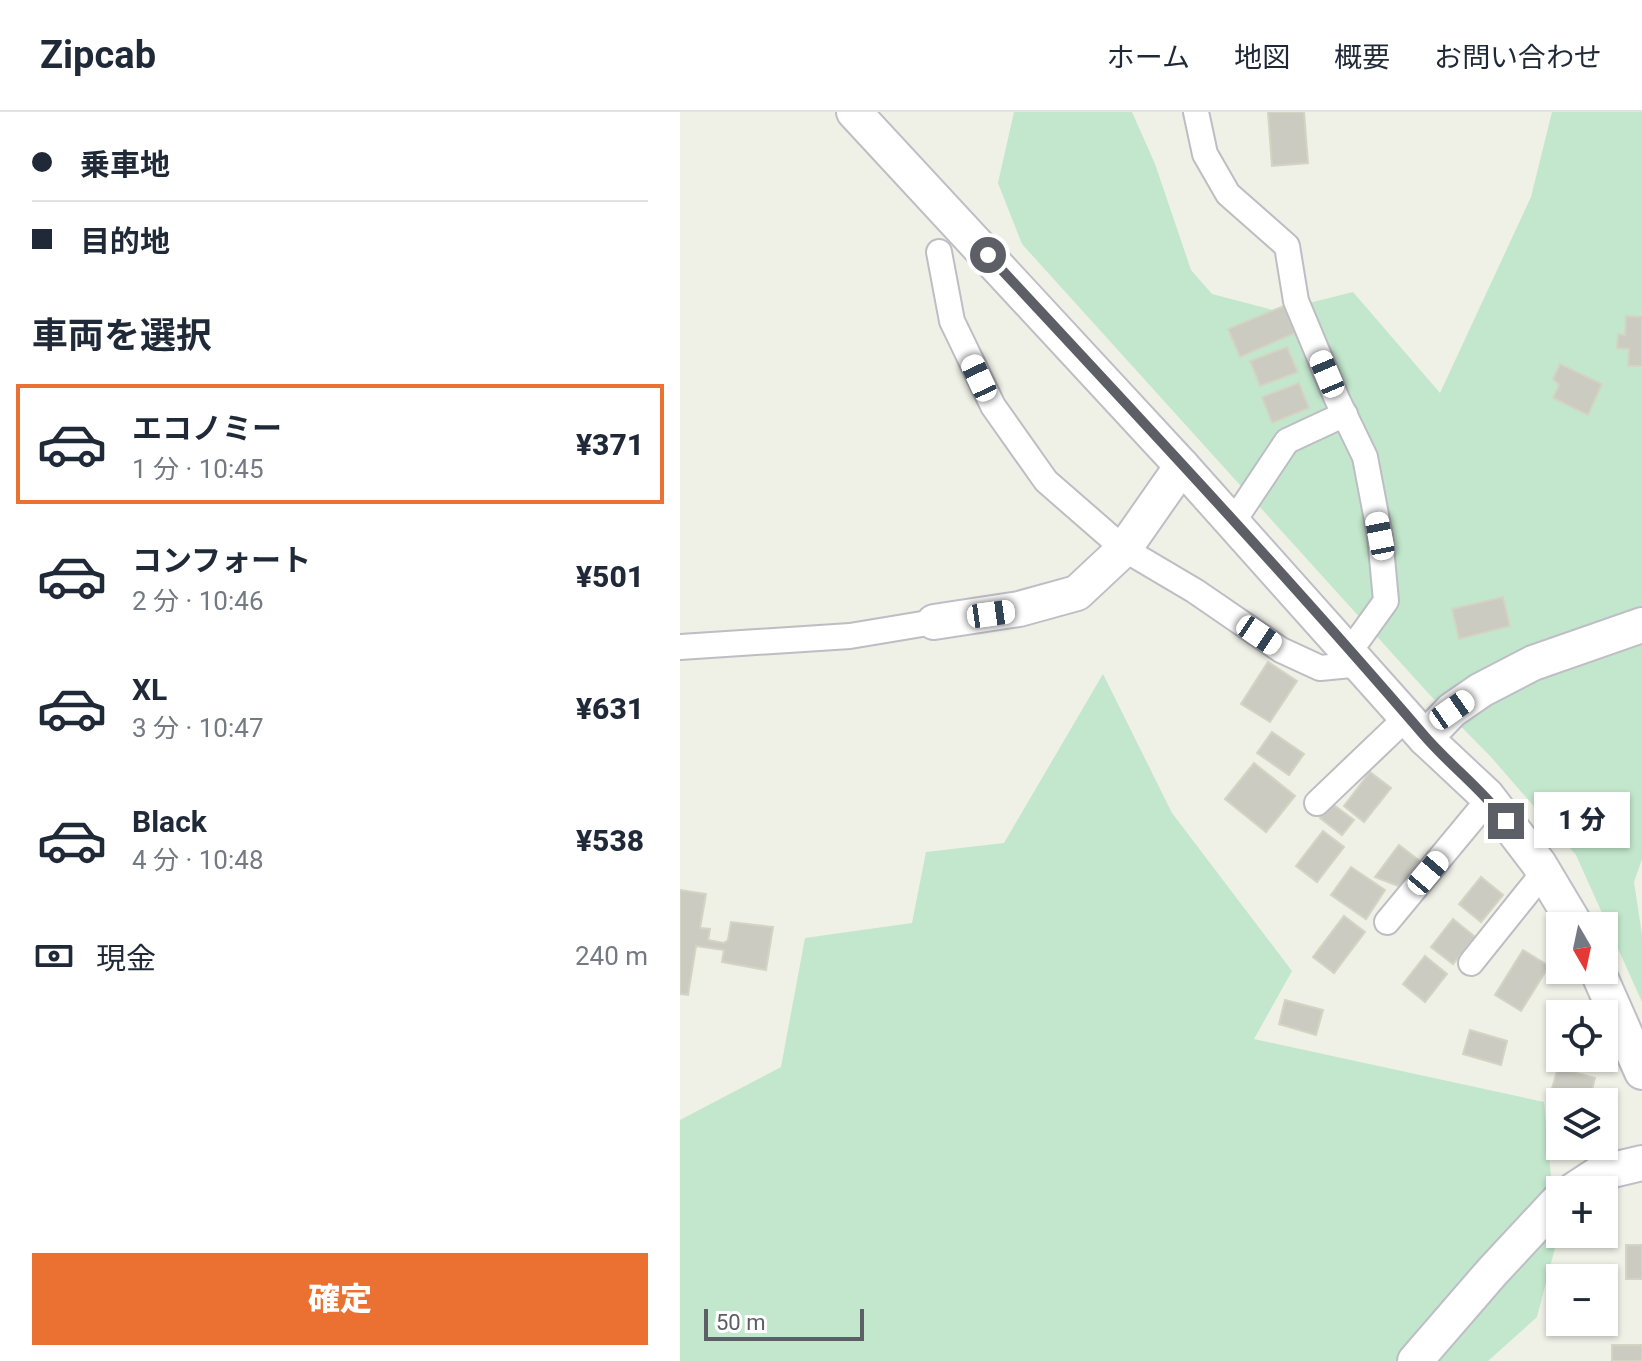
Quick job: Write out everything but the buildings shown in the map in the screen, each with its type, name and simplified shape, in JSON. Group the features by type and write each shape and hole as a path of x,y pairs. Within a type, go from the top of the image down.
{"street":[{"path":"939,252 952,321 993,406 1046,481 1124,549 1195,591 1281,650 1320,668 1356,657 1386,601 1380,536 1365,457 1296,301 1287,246 1228,194 1205,154 1196,112"},
{"path":"869,117 1416,727 1489,799 1544,872 1568,912"},
{"path":"1233,522 1287,441 1345,414"},
{"path":"680,647 850,636 1019,609 1077,593 1124,549 1182,466"},
{"path":"1317,803 1416,727 1452,710 1481,690 1533,663 1642,625"},
{"path":"1387,922 1489,799"},
{"path":"1471,963 1544,872"},
{"path":"1603,984 1641,1069"},
{"path":"1595,1176 1642,1163"},
{"path":"1415,1361 1546,1214"}],"green space":[{"path":"1014,112 1132,112 1155,164 1191,270 1212,294 1277,311 1353,292 1440,393 1531,197 1552,112 1642,112 1642,859 1634,882 1642,935 1642,1002 1618,949 1618,912 1602,912 1576,855 1491,757 1429,694 1022,244 998,183"},
{"path":"1103,674 1172,813 1292,971 1254,1039 1544,1102 1546,1160 1549,1160 1551,1176 1546,1176 1546,1248 1555,1248 1551,1264 1546,1264 1546,1282 1537,1317 1488,1361 680,1361 680,1120 781,1067 805,938 912,923 926,852 1004,843"}],"route":[{"path":"988,255 1362,664 1425,738 1487,796 1506,821"}]}
